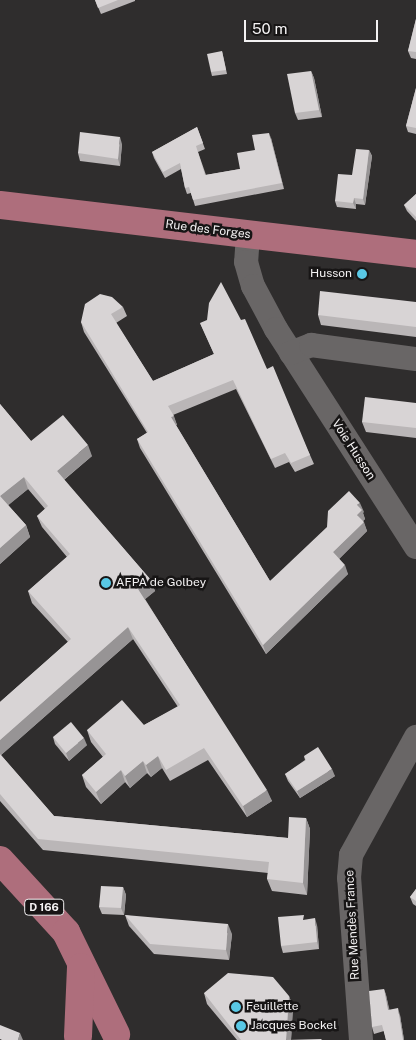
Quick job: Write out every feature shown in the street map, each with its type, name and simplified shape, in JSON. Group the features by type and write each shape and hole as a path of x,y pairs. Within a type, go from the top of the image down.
{"main road":[{"name":"Rue des Forges","path":"0,205 416,254"},
{"name":"D 166","path":"0,860 66,932 82,958 121,1037"},
{"path":"82,958 74,1038 104,1031 121,1037"}],"street":[{"name":"Voie Husson","path":"248,235 246,262 252,286 291,353 416,547"},
{"path":"291,353 311,345 416,360"},
{"name":"Rue Mendès France","path":"361,1040 348,878 351,855 416,737"}],"building":[{"path":"95,0 118,0 98,8"},
{"path":"416,19 416,52 408,51"},
{"path":"222,51 226,70 211,72 207,54"},
{"path":"311,71 319,110 295,113 287,74"},
{"path":"416,88 416,128 406,126"},
{"path":"197,127 203,143 196,146 205,175 240,169 237,153 255,150 252,135 269,133 282,183 193,200 189,187 185,188 180,163 163,172 152,152"},
{"path":"80,132 120,137 118,159 78,153"},
{"path":"356,149 369,150 363,199 354,198 353,203 335,201 338,174 352,175"},
{"path":"416,194 416,217 404,205"},
{"path":"221,282 241,320 245,319 267,369 273,366 310,455 291,463 285,453 271,459 233,380 168,406 174,416 171,417 270,581 327,527 328,511 349,491 360,503 357,505 362,510 357,515 364,522 333,552 345,565 263,645 137,439 148,432 81,322 85,304 100,294 112,297 123,307 111,314 153,381 214,354 200,323 207,320 209,303"},
{"path":"320,291 416,302 416,327 318,315"},
{"path":"365,397 416,403 416,428 362,422"},
{"path":"0,404 31,441 63,415 88,445 57,471 150,579 138,589 267,790 243,806 204,748 166,770 158,756 146,765 143,761 125,776 121,770 96,792 82,775 106,754 87,730 122,700 144,725 180,705 128,627 0,740 0,702 71,639 28,591 70,554 37,516 48,506 24,477 0,496"},
{"path":"0,496 26,525 0,548"},
{"path":"71,722 84,738 66,753 53,737"},
{"path":"318,747 332,769 297,791 285,774 306,760 304,756"},
{"path":"0,754 54,816 288,838 289,817 306,818 303,883 267,879 269,862 38,839 0,794"},
{"path":"101,886 123,887 121,908 99,907"},
{"path":"416,889 416,901 410,897"},
{"path":"125,915 228,924 226,950 150,944"},
{"path":"304,915 303,920 315,918 317,942 281,946 278,917"},
{"path":"228,973 273,977 289,996 286,1040 241,1040 204,993"},
{"path":"384,989 388,1010 398,1008 403,1040 386,1040 382,1025 372,1027 369,991"},
{"path":"0,1025 20,1033 18,1040 0,1039"},
{"path":"321,1039 322,1040 286,1040"}],"place":[{"name":"Husson","path":"362,274"},
{"name":"AFPA de Golbey","path":"106,583"},
{"name":"Feuillette","path":"236,1007"},
{"name":"Jacques Bockel","path":"241,1026"}]}
